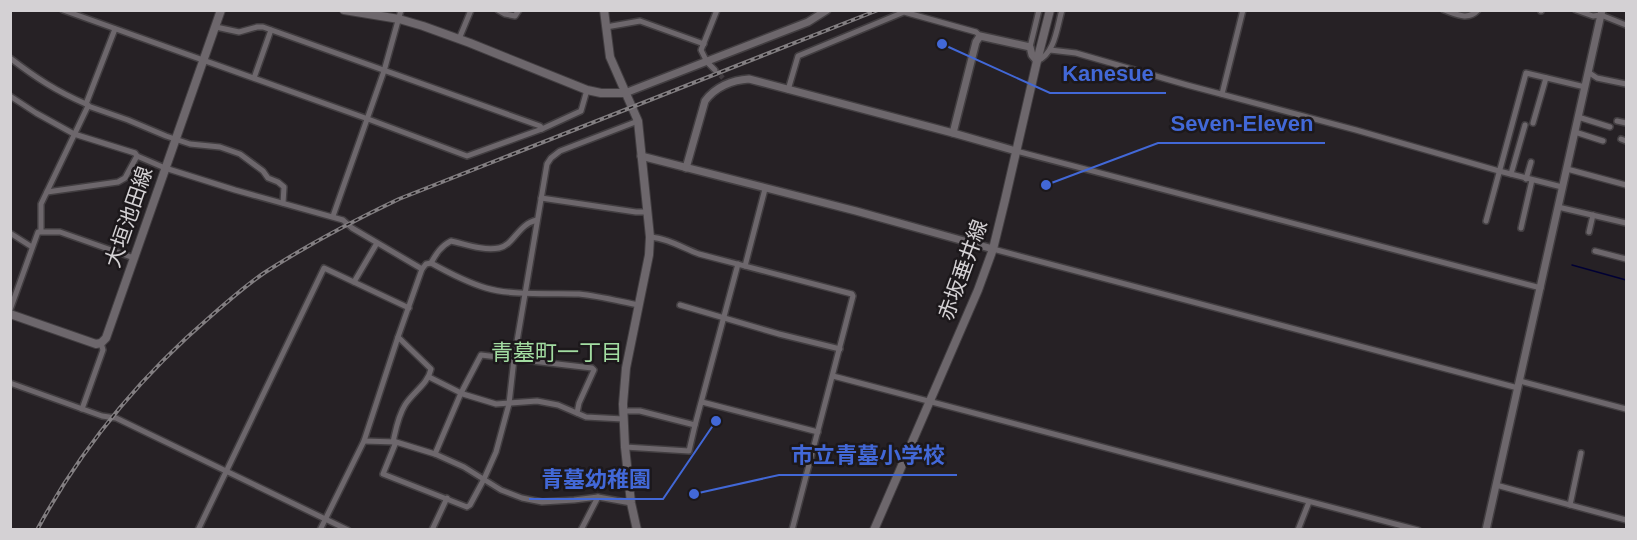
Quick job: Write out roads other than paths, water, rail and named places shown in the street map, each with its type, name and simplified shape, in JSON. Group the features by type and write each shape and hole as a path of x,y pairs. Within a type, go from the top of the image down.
{"main road":[{"name":"大垣池田線","path":"101,343 106,338 221,10"},
{"path":"344,10 399,20 459,39 587,90 601,93 625,93"},
{"path":"604,10 610,57 638,121 650,237 649,255 626,368 623,415 625,447 637,530"},
{"name":"赤坂垂井線","path":"874,530 978,290 993,249 1050,10"},
{"path":"10,312 96,344 101,343"}],"street":[{"path":"63,10 467,156 542,129 581,111 587,90"},
{"path":"333,216 384,71 401,10"},
{"path":"459,39 471,10"},
{"path":"498,10 515,16 519,10"},
{"path":"715,70 707,62 701,50 717,10"},
{"path":"625,93 808,22 827,10"},
{"path":"1039,10 1030,47 1032,55 1037,60 1043,58 1050,50 1062,10"},
{"path":"1222,94 1243,10"},
{"path":"1444,10 1464,17 1478,10"},
{"path":"1576,10 1593,16 1601,13 1626,25"},
{"path":"788,90 798,56 904,12 976,32 980,36 1030,47"},
{"path":"1486,530 1601,13"},
{"path":"606,27 640,21 704,44"},
{"path":"216,27 239,32 257,27 271,30 540,126 542,129"},
{"path":"41,231 41,204 87,105 115,29"},
{"path":"254,78 271,30"},
{"path":"953,133 976,42 980,36"},
{"path":"1050,50 1076,53 1563,187"},
{"path":"10,58 40,80 87,105 190,144 220,147 240,154 263,171 268,178 284,187 284,203"},
{"path":"1588,72 1598,78 1626,84"},
{"path":"1486,221 1526,73 1585,87"},
{"path":"723,78 728,84"},
{"path":"1533,123 1546,78"},
{"path":"686,168 705,101 711,92 736,80 748,79 1541,288"},
{"path":"10,96 74,134 135,153 165,168 343,220 352,228 422,269"},
{"path":"1578,117 1610,127"},
{"path":"398,337 431,369 429,377 406,404 400,415 395,442 383,474 467,507 484,479 496,452 509,404 514,358 548,164 560,151 638,121"},
{"path":"1617,121 1626,123"},
{"path":"1511,174 1525,125"},
{"path":"1575,132 1604,141"},
{"path":"47,192 118,182 125,178 137,156"},
{"path":"641,156 1519,384 1626,408"},
{"path":"1521,228 1531,162"},
{"path":"1567,168 1626,185"},
{"path":"745,266 765,189"},
{"path":"541,198 587,206 648,212"},
{"path":"1558,207 1626,223"},
{"path":"1589,232 1593,215"},
{"path":"320,530 364,441 422,269 426,264 431,263 444,245 451,241 473,246 501,248 518,230 529,222 537,220"},
{"path":"10,312 38,232 60,232 134,258"},
{"path":"10,233 32,248"},
{"path":"650,237 661,237 691,251 853,296 792,530"},
{"path":"354,282 377,243"},
{"path":"1595,251 1626,260"},
{"path":"431,263 455,277 488,288 610,298 638,305"},
{"path":"625,447 689,451 738,264"},
{"path":"198,530 324,268 409,308"},
{"path":"680,305 724,319 840,349"},
{"path":"82,409 103,350 101,343"},
{"path":"435,454 461,393 481,355 592,368 594,370 579,403 577,413"},
{"path":"833,376 1418,530"},
{"path":"429,377 461,393 495,404 537,401 558,405 586,417 623,415 640,411 695,425"},
{"path":"10,383 102,416 116,418 348,530"},
{"path":"702,402 818,432"},
{"path":"364,441 395,442 435,454 464,467 501,490 522,498 543,502 598,497 632,502"},
{"path":"1570,505 1581,453"},
{"path":"1496,485 1626,520"},
{"path":"581,530 598,497"},
{"path":"432,530 447,498"},
{"path":"1298,530 1309,501"}],"waterway":[{"path":"1572,265 1626,280"}],"tunnel":[{"path":"715,70 723,78"}],"railway":[{"path":"37,530 73,470 137,388 160,363 217,310 250,283 280,263 330,234 399,199 878,10"}],"place":[{"name":"Kanesue","path":"942,44"},
{"name":"Seven-Eleven","path":"1046,185"},
{"name":"青墓幼稚園","path":"716,421"},
{"name":"市立青墓小学校","path":"694,494"}],"district":[{"name":"青墓町一丁目","path":"557,352"}]}
